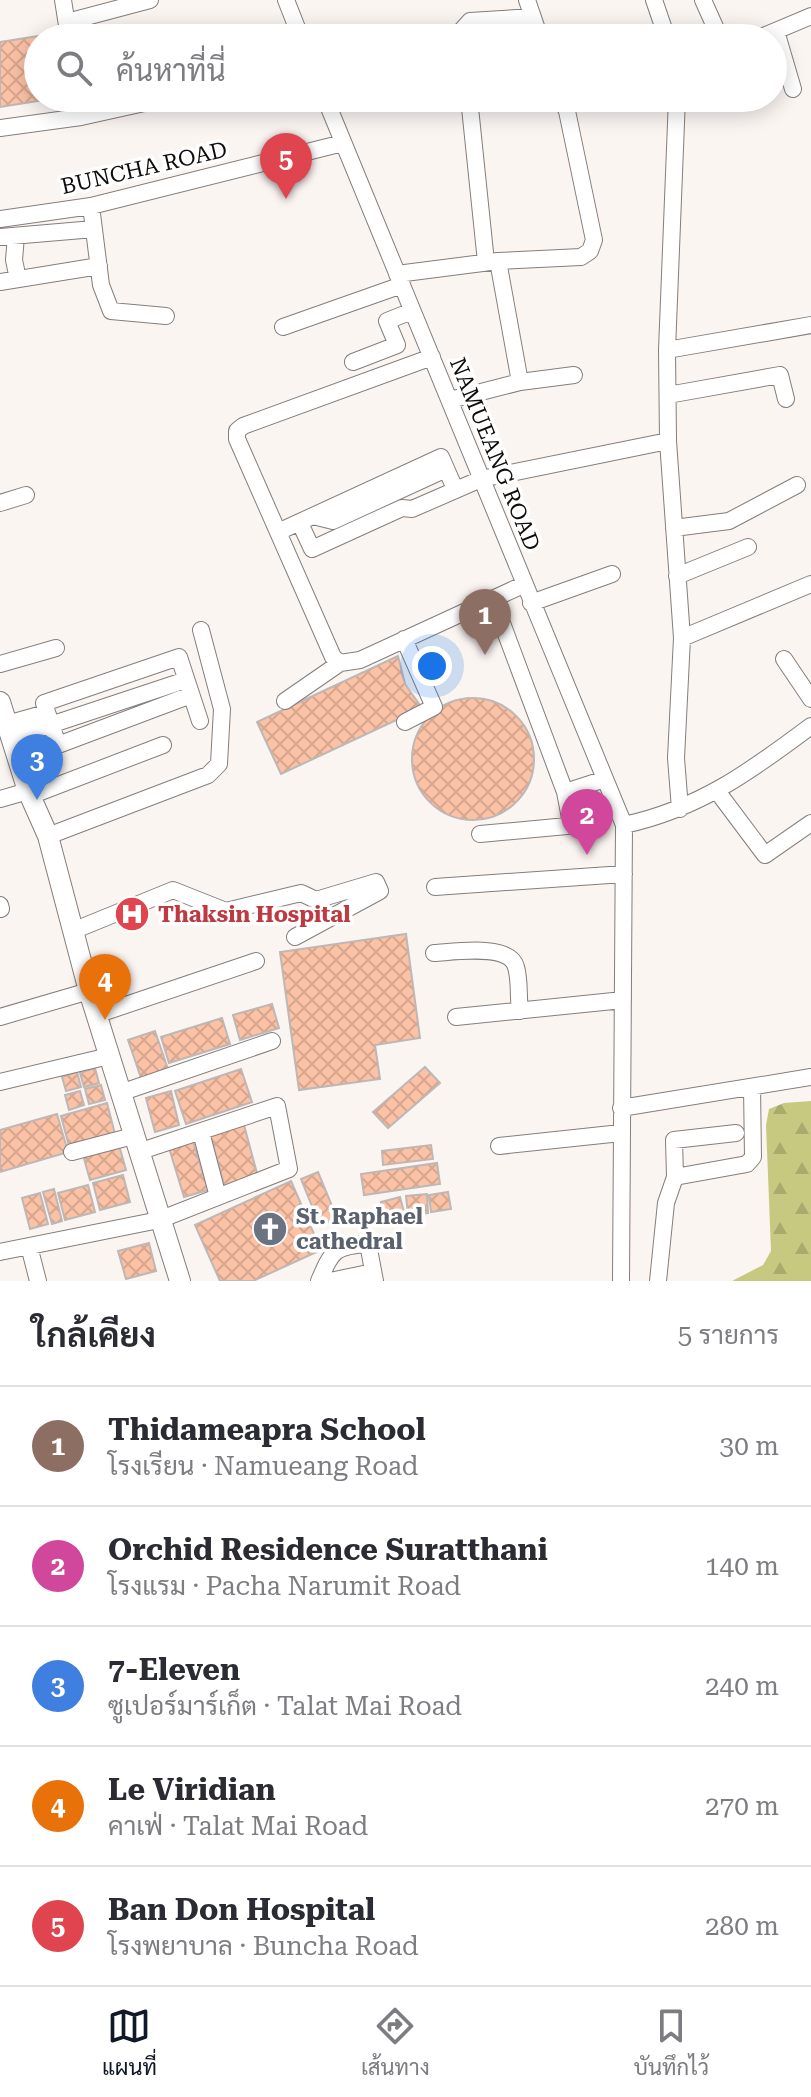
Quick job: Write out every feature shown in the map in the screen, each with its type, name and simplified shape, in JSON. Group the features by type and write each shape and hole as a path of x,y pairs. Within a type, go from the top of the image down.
{"main road":[{"path":"0,702 29,794 48,836 96,1015 180,1281"}],"street":[{"path":"63,0 67,24"},
{"path":"84,24 150,0"},
{"path":"286,0 295,24"},
{"path":"527,0 535,24"},
{"path":"654,0 662,24"},
{"path":"703,0 714,24"},
{"path":"787,26 811,16"},
{"path":"467,24 470,21 533,17"},
{"path":"787,69 793,89"},
{"path":"80,112 81,117"},
{"path":"0,128 104,112"},
{"name":"NAMUEANG ROAD","path":"331,112 624,825"},
{"path":"471,112 492,262 520,382"},
{"path":"283,327 399,279 492,262 581,257 590,251 594,240 565,112"},
{"path":"676,112 667,350 668,441 682,638 677,741 680,809"},
{"name":"BUNCHA ROAD","path":"0,219 91,206 343,143"},
{"path":"91,206 104,302 111,311 166,316"},
{"path":"18,279 7,261 8,236 94,229"},
{"path":"0,282 99,266"},
{"path":"353,362 397,345 387,321 412,311"},
{"path":"667,350 811,325"},
{"path":"340,663 333,657 237,439 237,431 243,426 432,357"},
{"path":"450,400 520,382 574,375"},
{"path":"668,395 780,375 786,399"},
{"path":"278,532 306,520 333,521 449,475 480,475 668,441"},
{"path":"306,520 312,549 402,508 410,499 449,475"},
{"path":"402,508 412,509 480,475"},
{"path":"674,528 729,521 797,485"},
{"path":"0,503 26,495"},
{"path":"677,576 748,547"},
{"path":"531,603 612,574"},
{"path":"682,638 811,584"},
{"path":"285,701 340,663 360,660 523,585"},
{"path":"480,834 567,826 570,818 565,792 493,599"},
{"path":"48,836 208,775 222,757 222,709 201,630"},
{"path":"404,639 434,707 405,722"},
{"path":"0,664 56,648"},
{"path":"189,687 58,745 44,703 179,657 189,687 200,721"},
{"path":"784,659 811,699"},
{"path":"184,727 222,709"},
{"path":"9,731 49,720"},
{"path":"621,1281 624,825 660,818 740,779 811,726"},
{"path":"0,799 29,794 163,745"},
{"path":"565,792 605,779"},
{"path":"717,791 765,855 811,823"},
{"path":"435,887 624,874"},
{"path":"75,930 173,890 226,911 301,893 316,900 376,882 380,891 295,937"},
{"path":"434,953 496,951 509,957 516,966 520,1011"},
{"path":"96,1015 256,961"},
{"path":"0,1017 89,991"},
{"path":"456,1017 623,1000"},
{"path":"120,1093 272,1041"},
{"path":"0,1082 109,1056"},
{"path":"621,1108 811,1077"},
{"path":"675,1177 747,1164 753,1157 752,1087"},
{"path":"0,1252 159,1220 289,1169 277,1106 201,1132 72,1152"},
{"path":"201,1132 218,1197"},
{"path":"499,1146 621,1133"},
{"path":"658,1281 666,1203 675,1177 674,1140 736,1133"},
{"path":"319,1281 330,1255 343,1246 368,1244 374,1276 330,1281"},
{"path":"29,1246 38,1281"}],"green space":[{"path":"811,1101 811,1281 732,1281 763,1265 771,1251 766,1125 769,1109 784,1103"}],"building":[{"path":"24,38 24,103 0,107 0,42"},
{"path":"398,656 405,684 422,708 281,774 257,722"},
{"path":"473,698 496,703 516,716 529,736 534,759 529,782 516,802 496,815 473,820 450,815 430,802 417,782 412,759 417,736 430,716 450,703"},
{"path":"406,934 420,1038 375,1045 380,1079 299,1090 280,952"},
{"path":"272,1004 279,1028 240,1040 233,1015"},
{"path":"222,1018 230,1044 169,1063 161,1037"},
{"path":"155,1031 168,1069 141,1078 128,1040"},
{"path":"425,1067 440,1083 388,1128 373,1112"},
{"path":"95,1068 99,1083 84,1087 80,1073"},
{"path":"241,1069 252,1102 186,1124 175,1091"},
{"path":"77,1072 81,1087 66,1091 62,1077"},
{"path":"101,1085 105,1100 89,1104 85,1089"},
{"path":"80,1091 84,1105 69,1110 65,1095"},
{"path":"171,1091 179,1125 155,1132 146,1098"},
{"path":"107,1103 116,1138 70,1150 61,1116"},
{"path":"57,1114 68,1152 0,1172 0,1130"},
{"path":"244,1125 258,1177 225,1187 210,1134"},
{"path":"193,1141 208,1190 184,1197 169,1148"},
{"path":"119,1145 126,1170 90,1180 83,1155"},
{"path":"431,1145 433,1159 383,1165 382,1151"},
{"path":"437,1163 440,1184 364,1195 361,1174"},
{"path":"318,1172 337,1218 320,1226 301,1179"},
{"path":"123,1175 130,1202 100,1210 93,1183"},
{"path":"291,1181 321,1250 253,1281 220,1281 195,1225"},
{"path":"88,1185 95,1212 65,1220 58,1193"},
{"path":"54,1189 62,1221 52,1224 43,1192"},
{"path":"448,1192 451,1209 431,1212 429,1195"},
{"path":"40,1193 48,1224 30,1229 22,1198"},
{"path":"427,1194 428,1213 408,1215 406,1196"},
{"path":"400,1197 404,1212 384,1217 381,1202"},
{"path":"149,1243 156,1271 126,1279 118,1251"}],"place":[{"name":"Ban Don Hospital","path":"286,199"},
{"name":"Thidameapra School","path":"485,655"},
{"name":"7-Eleven","path":"37,800"},
{"name":"Orchid Residence Suratthani","path":"587,855"},
{"name":"Thaksin Hospital","path":"132,914"},
{"name":"Le Viridian","path":"105,1020"},
{"name":"St. Raphael cathedral","path":"270,1229"}]}
